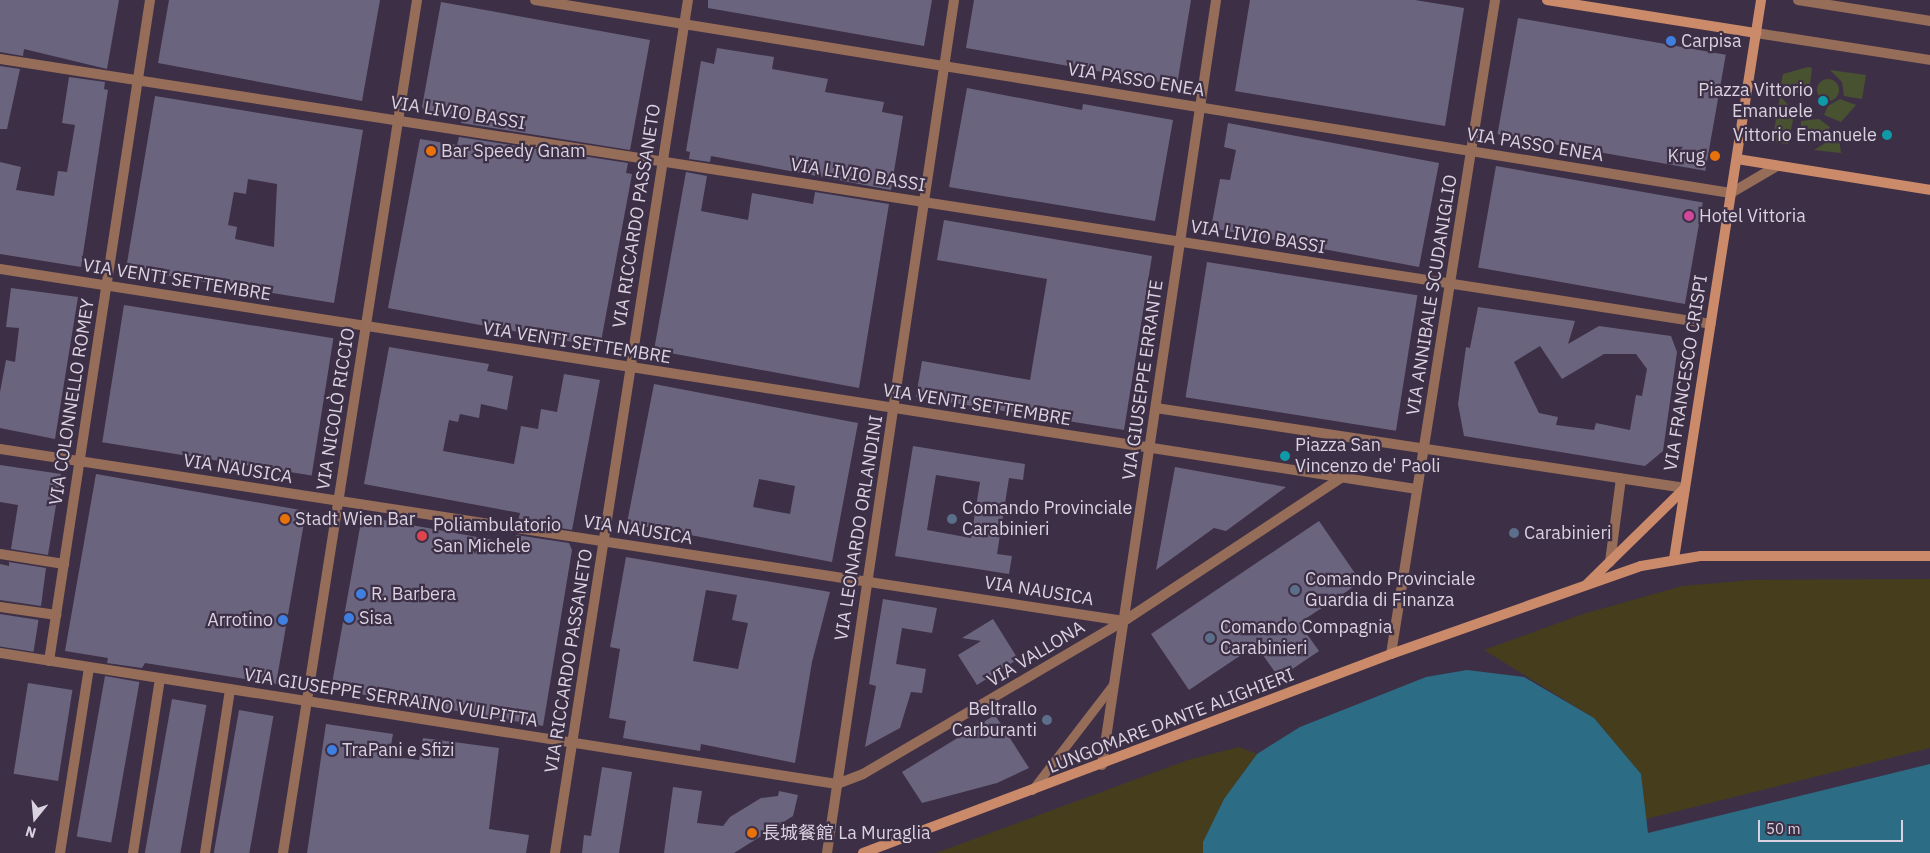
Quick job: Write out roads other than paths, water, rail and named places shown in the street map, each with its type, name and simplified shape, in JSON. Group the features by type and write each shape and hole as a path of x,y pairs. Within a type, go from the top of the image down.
{"main road":[{"path":"1547,0 1756,33"},
{"name":"VIA FRANCESCO CRISPI","path":"1674,559 1762,0"},
{"path":"1736,160 1930,190"},
{"path":"1585,586 1685,488"},
{"name":"LUNGOMARE DANTE ALIGHIERI","path":"863,853 1102,765 1391,654 1641,566 1674,559 1930,556"}],"street":[{"name":"VIA COLONNELLO ROMEY","path":"49,661 150,0"},
{"name":"VIA NICOLÒ RICCIO","path":"283,853 417,0"},
{"name":"VIA PASSO ENEA","path":"535,0 1731,193"},
{"name":"VIA RICCARDO PASSANETO","path":"555,853 688,0"},
{"name":"VIA LEONARDO ORLANDINI","path":"827,853 954,0"},
{"name":"VIA GIUSEPPE ERRANTE","path":"1102,765 1216,0"},
{"name":"VIA ANNIBALE SCUDANIGLIO","path":"1391,654 1495,0"},
{"path":"1798,0 1930,21"},
{"path":"1756,33 1930,60"},
{"name":"VIA LIVIO BASSI","path":"0,59 1711,324"},
{"path":"1731,193 1776,166"},
{"name":"VIA VENTI SETTEMBRE","path":"0,269 1418,489"},
{"path":"1156,408 1685,488"},
{"name":"VIA NAUSICA","path":"0,449 1124,621"},
{"name":"VIA VALLONA","path":"837,784 863,774 1124,621 1341,478"},
{"path":"1610,562 1622,479"},
{"path":"0,554 64,564"},
{"path":"0,606 56,615"},
{"name":"VIA GIUSEPPE SERRAINO VULPITTA","path":"0,653 837,784"},
{"path":"60,853 89,667"},
{"path":"133,853 160,678"},
{"path":"205,853 230,689"}],"lane":[{"path":"1030,791 1114,683"}],"water":[{"path":"1467,670 1524,677 1594,718 1641,774 1648,833 1930,764 1930,853 1203,853 1203,842 1224,799 1257,754 1300,727 1426,677"}],"place":[{"name":"Carpisa","path":"1671,41"},
{"name":"Piazza Vittorio Emanuele","path":"1823,101"},
{"name":"Vittorio Emanuele","path":"1887,135"},
{"name":"Bar Speedy Gnam","path":"431,151"},
{"name":"Krug","path":"1715,156"},
{"name":"Hotel Vittoria","path":"1689,216"},
{"name":"Piazza San Vincenzo de' Paoli","path":"1285,456"},
{"name":"Stadt Wien Bar","path":"285,519"},
{"name":"Comando Provinciale Carabinieri","path":"952,519"},
{"name":"Carabinieri","path":"1514,533"},
{"name":"Poliambulatorio San Michele","path":"422,536"},
{"name":"Comando Provinciale Guardia di Finanza","path":"1295,590"},
{"name":"R. Barbera","path":"361,594"},
{"name":"Sisa","path":"349,618"},
{"name":"Arrotino","path":"283,620"},
{"name":"Comando Compagnia Carabinieri","path":"1210,638"},
{"name":"Beltrallo Carburanti","path":"1047,720"},
{"name":"TraPani e Sfizi","path":"332,750"},
{"name":"長城餐館 La Muraglia","path":"752,833"}]}
